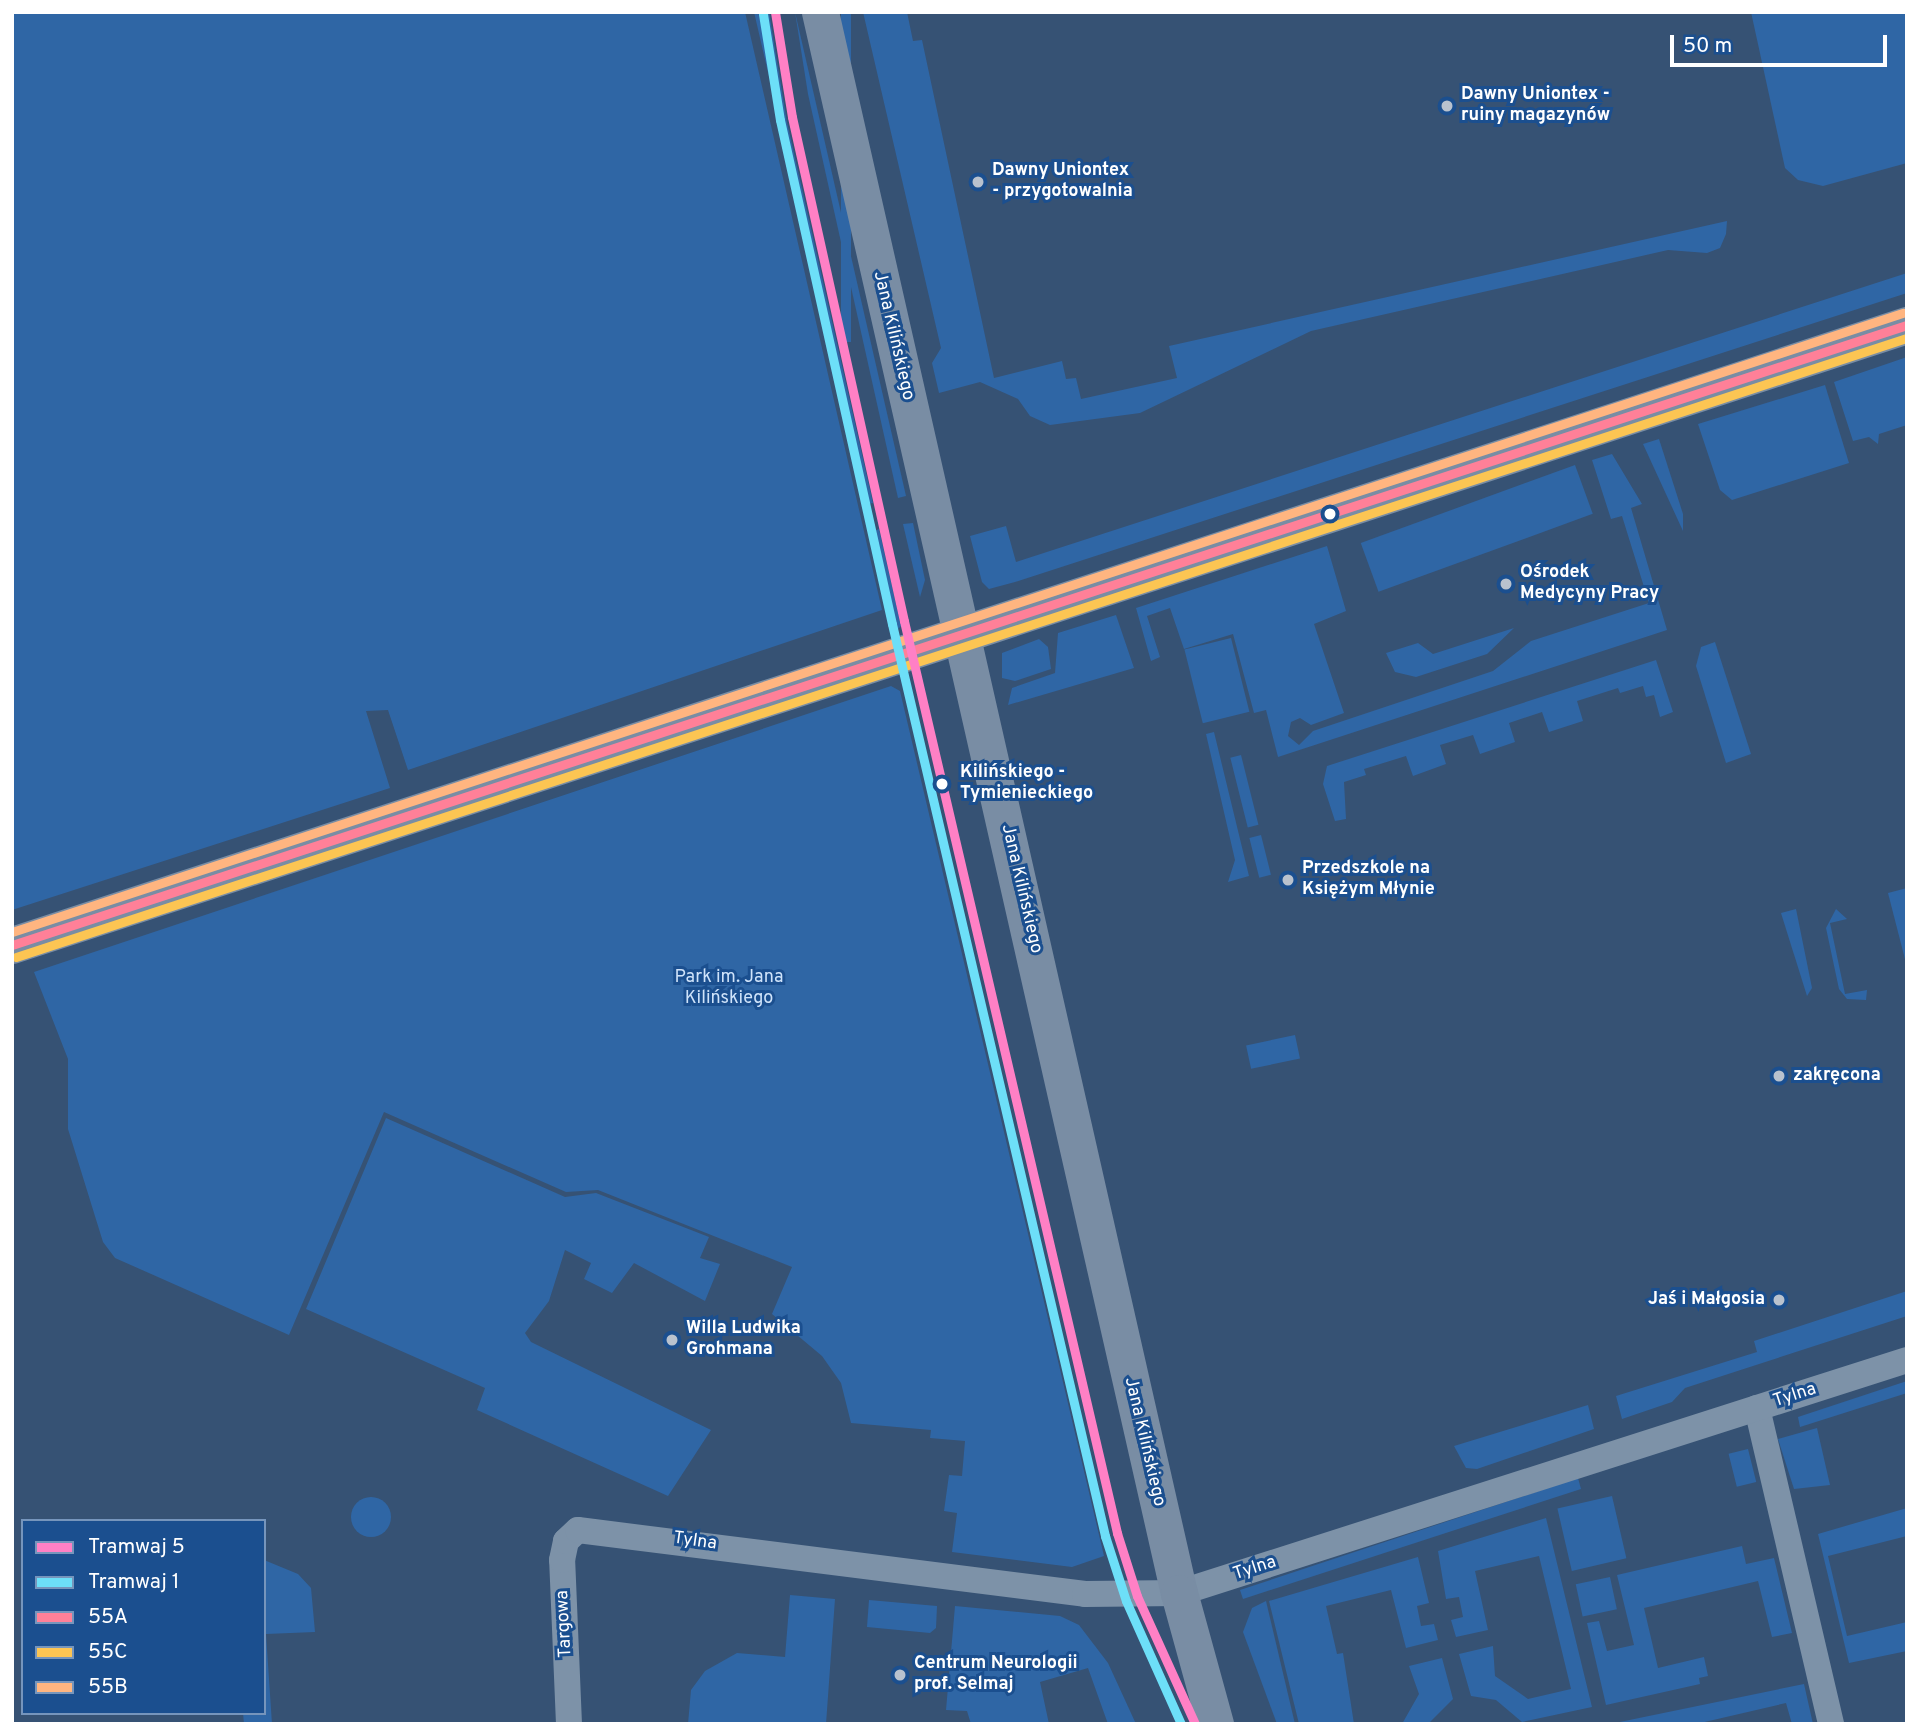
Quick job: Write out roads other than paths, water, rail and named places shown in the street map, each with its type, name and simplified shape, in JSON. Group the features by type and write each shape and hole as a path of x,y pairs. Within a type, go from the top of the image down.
{"street":[{"name":"Jana Kilińskiego","path":"820,12 1179,1593 1215,1724"},
{"path":"12,945 960,632 1907,325"},
{"name":"Tylna","path":"578,1530 1085,1594 1179,1593 1907,1360"},
{"path":"1757,1408 1831,1724"},
{"name":"Targowa","path":"569,1724 562,1560 566,1541 578,1530"}],"tram line":[{"name":"5","path":"775,12 792,117 904,621 1117,1533 1137,1596 1195,1724"},
{"name":"1","path":"763,14 780,120 892,624 1105,1536 1126,1601 1181,1724"}],"place":[{"name":"Dawny Uniontex - ruiny magazynów","path":"1447,106"},
{"name":"Dawny Uniontex - przygotowalnia","path":"978,182"},
{"name":"Ośrodek Medycyny Pracy","path":"1506,584"},
{"name":"Kilińskiego - Tymienieckiego","path":"942,784"},
{"name":"Przedszkole na Księżym Młynie","path":"1288,880"},
{"name":"zakręcona","path":"1779,1076"},
{"name":"Jaś i Małgosia","path":"1779,1300"},
{"name":"Willa Ludwika Grohmana","path":"672,1340"},
{"name":"Centrum Neurologii prof. Selmaj","path":"900,1675"}],"park label":[{"name":"Park im. Jana Kilińskiego","path":"729,989"}]}
